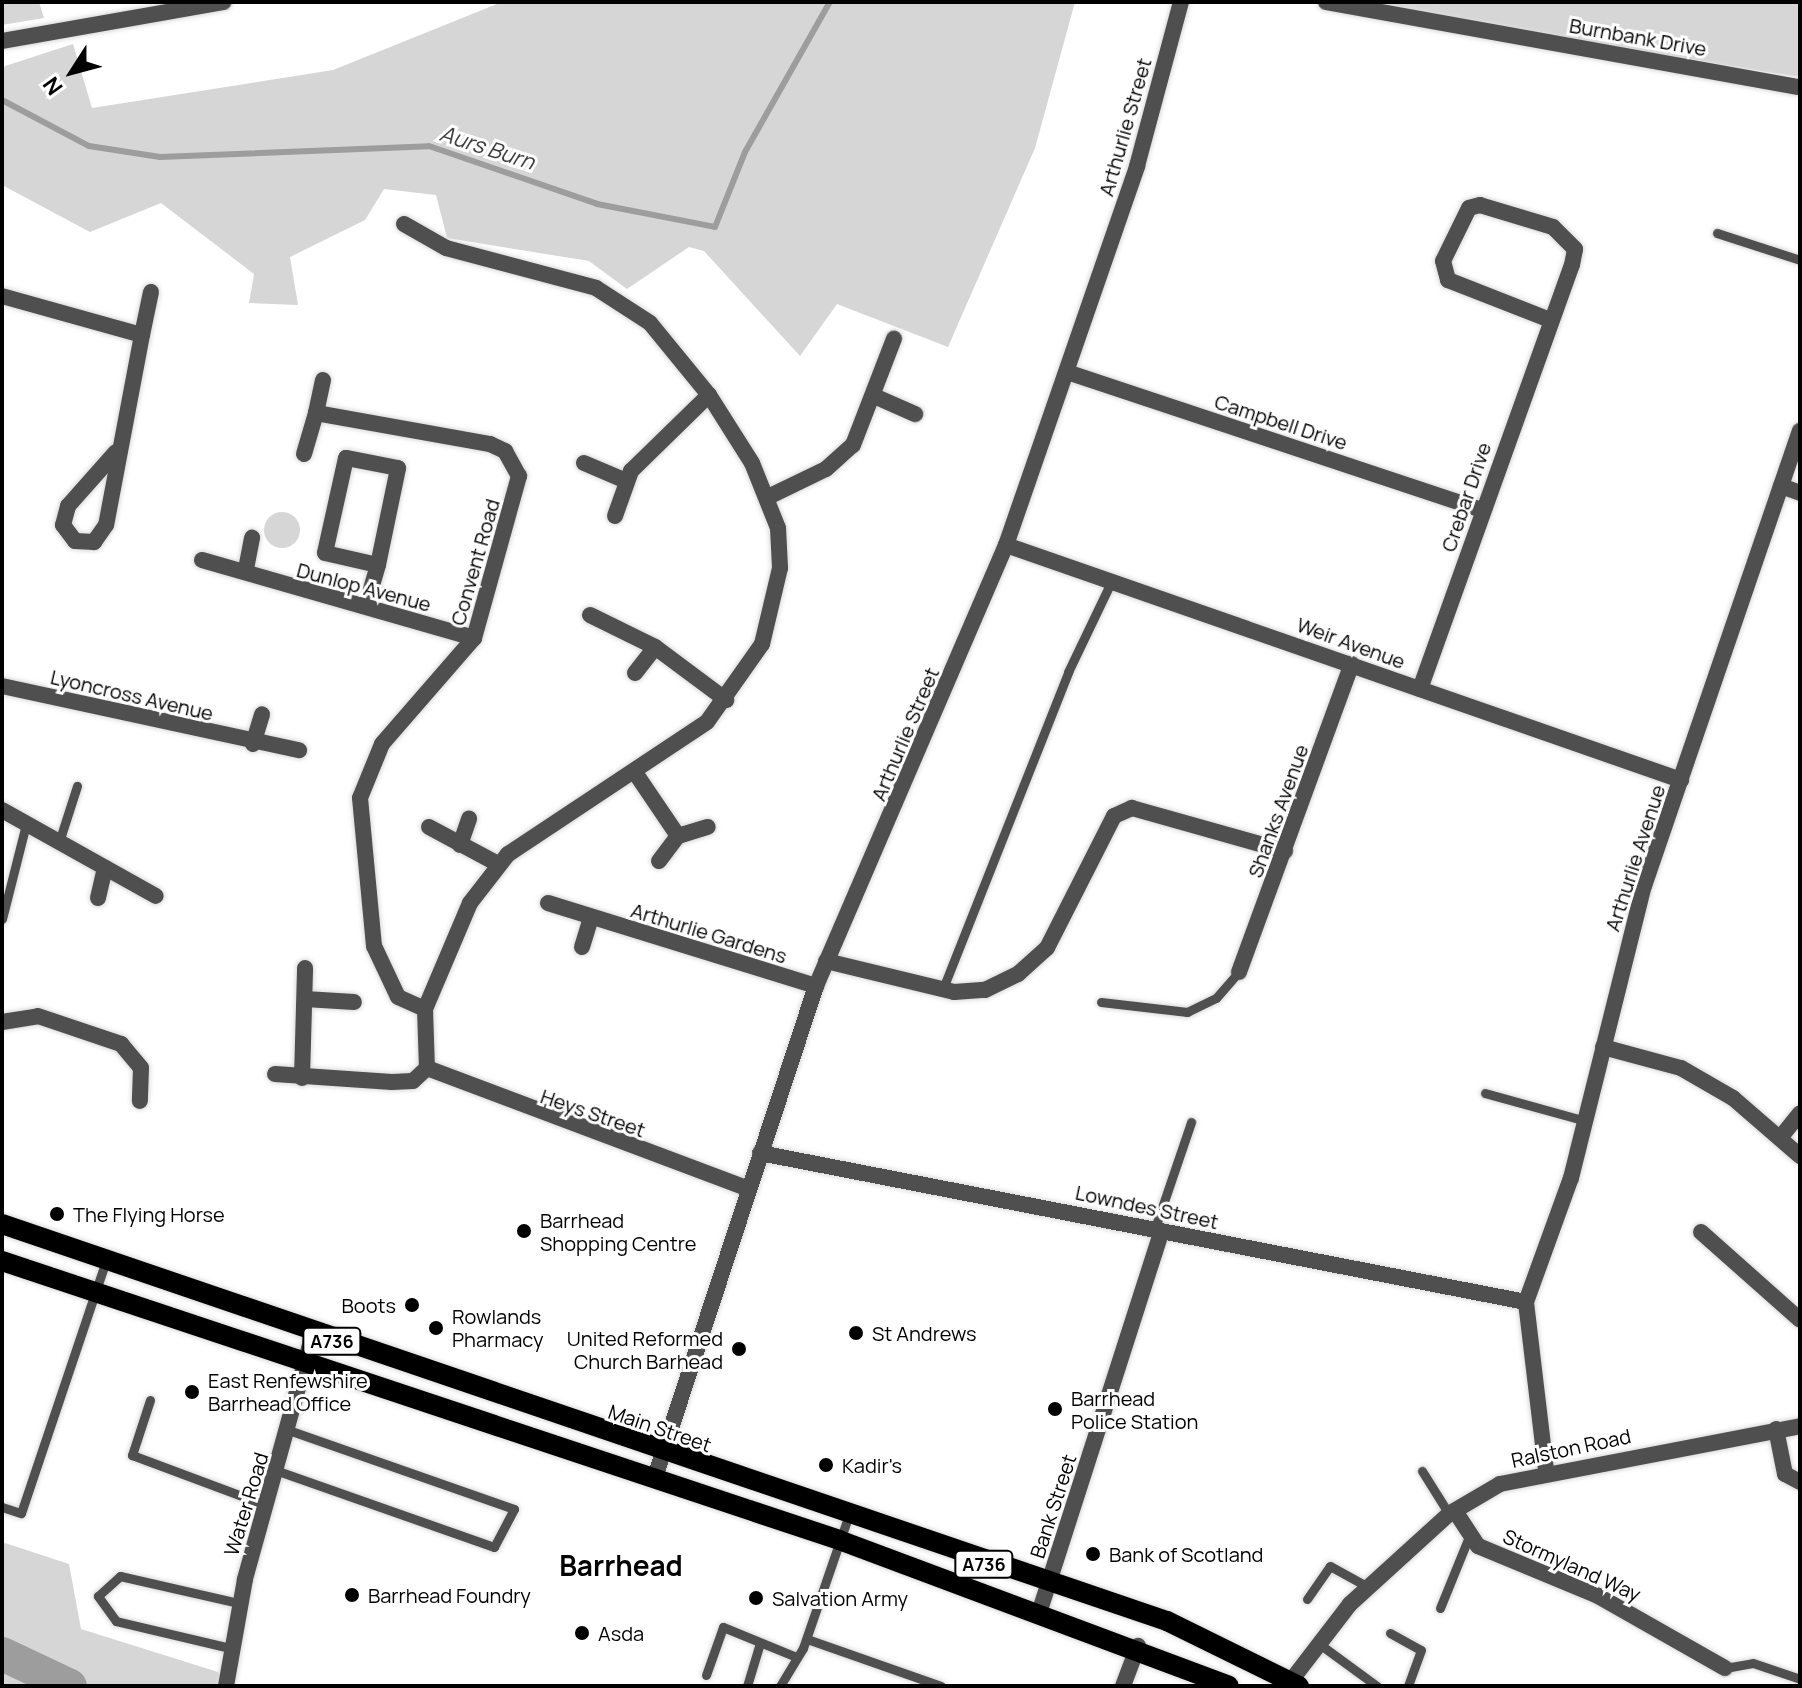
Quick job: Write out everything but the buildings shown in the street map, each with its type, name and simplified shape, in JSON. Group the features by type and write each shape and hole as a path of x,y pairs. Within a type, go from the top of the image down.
{"main road":[{"name":"Main Street","path":"2,1224 1047,1586 1167,1621 1292,1684"},
{"name":"A736","path":"2,1261 839,1540 1138,1646 1229,1686"}],"street":[{"path":"2,41 224,2"},
{"name":"Arthurlie Street","path":"655,1477 816,986 1006,545 1137,166 1181,2"},
{"name":"Burnbank Drive","path":"1326,2 1800,87"},
{"name":"Crebar Drive","path":"1420,689 1573,257 1568,236 1480,205 1469,208 1443,261 1448,280 1550,320"},
{"path":"275,1074 302,1078 413,1081 427,1068 425,1009 470,903 498,864 707,722 744,678 775,606 778,528 768,497 709,395 650,323 596,288 446,248 404,224"},
{"path":"116,452 68,506 63,525 75,541 94,542 106,525 116,452 151,292"},
{"path":"2,296 142,335"},
{"path":"768,497 839,459 874,396 894,339"},
{"name":"Campbell Drive","path":"1067,372 1483,510"},
{"path":"304,454 323,380"},
{"path":"615,516 624,480 709,395"},
{"path":"874,396 915,414"},
{"name":"Convent Road","path":"316,413 490,444 514,463 518,486 474,638 382,744 360,798 374,946 398,997 425,1009"},
{"name":"Arthurlie Avenue","path":"1526,1302 1586,1121 1644,886 1800,431"},
{"path":"366,606 378,565 398,468 346,458 325,553 378,565"},
{"path":"584,463 624,480"},
{"path":"1781,486 1800,493"},
{"path":"246,569 252,538"},
{"name":"Weir Avenue","path":"1006,545 1681,780"},
{"name":"Dunlop Avenue","path":"202,560 246,569 474,638"},
{"path":"590,615 655,647 726,700"},
{"path":"635,673 655,647"},
{"name":"Shanks Avenue","path":"1239,972 1352,664"},
{"name":"Lyoncross Avenue","path":"2,686 253,744 299,750"},
{"path":"253,744 262,714"},
{"path":"634,771 678,836"},
{"path":"826,961 942,991 985,990 1018,974 1047,948 1095,846 1114,816 1132,808 1285,851"},
{"path":"2,810 156,896"},
{"path":"460,845 469,819"},
{"path":"429,827 498,864"},
{"path":"659,861 678,836 708,827"},
{"path":"98,898 105,868"},
{"name":"Arthurlie Gardens","path":"548,903 816,986"},
{"path":"582,947 591,917"},
{"path":"302,1078 305,968"},
{"path":"305,999 354,1002"},
{"path":"2,1022 38,1016 121,1044 141,1068 140,1101"},
{"path":"1603,1047 1681,1068 1780,1138 1800,1156"},
{"name":"Heys Street","path":"427,1068 749,1189"},
{"path":"1780,1138 1800,1113"},
{"name":"Lowndes Street","path":"760,1153 1526,1302"},
{"name":"Bank Street","path":"1040,1610 1158,1229"},
{"path":"1701,1232 1800,1320"},
{"path":"1526,1302 1546,1470"},
{"name":"Water Road","path":"226,1686 239,1603 278,1471 313,1334"},
{"name":"Ralston Road","path":"1292,1684 1318,1643 1368,1587 1452,1512 1500,1484 1546,1470 1800,1426"},
{"path":"1776,1429 1785,1474 1800,1482"},
{"name":"Stormyland Way","path":"1452,1512 1478,1546 1598,1596 1657,1625 1667,1642 1725,1668"},
{"path":"1123,1686 1138,1646"}],"lane":[{"path":"1717,233 1800,260"},
{"path":"942,991 1068,672 1112,580"},
{"path":"59,842 77,786"},
{"path":"2,919 26,824"},
{"path":"1101,1002 1187,1012 1216,998 1239,972"},
{"path":"1485,1093 1586,1121"},
{"path":"1158,1229 1191,1122"},
{"path":"2,1507 21,1513 106,1260"},
{"path":"150,1400 132,1455 266,1505"},
{"path":"278,1471 494,1547 514,1509 288,1430"},
{"path":"1422,1471 1452,1512"},
{"path":"780,1686 794,1656 807,1639 848,1517"},
{"path":"1440,1608 1470,1534"},
{"path":"1307,1599 1330,1566 1368,1587"},
{"path":"230,1648 116,1621 98,1596 120,1576 239,1603"},
{"path":"706,1675 723,1627 794,1656"},
{"path":"1390,1633 1421,1650 1408,1686"},
{"path":"807,1639 941,1686"},
{"path":"747,1686 760,1643"},
{"path":"1318,1643 1377,1686"},
{"path":"1725,1668 1753,1663 1800,1679"}],"shaded area":[{"path":"2,2 39,2 44,18 2,25"},
{"path":"502,2 1075,2 1035,148 948,347 837,304 800,356 704,251 689,247 627,289 589,261 447,238 436,195 384,189 365,220 290,257 298,305 249,303 254,274 161,203 90,232 2,185 2,67 73,44 92,108 333,70"},
{"path":"1351,2 1800,2 1800,77 1761,71"},
{"path":"282,512 295,517 300,530 295,543 282,548 269,543 264,530 269,517"},
{"path":"2,1542 69,1564 81,1629 218,1672 227,1686 2,1686"}],"waterway":[{"name":"Aurs Burn","path":"2,100 89,146 160,157 429,146 597,204 715,227 745,152 830,2"},
{"path":"2,1654 70,1686"}],"place":[{"name":"The Flying Horse","path":"57,1214"},
{"name":"Barrhead Shopping Centre","path":"524,1231"},
{"name":"Boots","path":"412,1305"},
{"name":"Rowlands Pharmacy","path":"436,1328"},
{"name":"St Andrews","path":"856,1333"},
{"name":"United Reformed Church Barhead","path":"739,1349"},
{"name":"East Renfewshire Barrhead Office","path":"192,1392"},
{"name":"Barrhead Police Station","path":"1055,1409"},
{"name":"Kadir's","path":"826,1465"},
{"name":"Bank of Scotland","path":"1093,1554"},
{"name":"Barrhead Foundry","path":"352,1595"},
{"name":"Salvation Army","path":"756,1598"},
{"name":"Asda","path":"582,1633"}],"district":[{"name":"Barrhead","path":"621,1565"}]}
